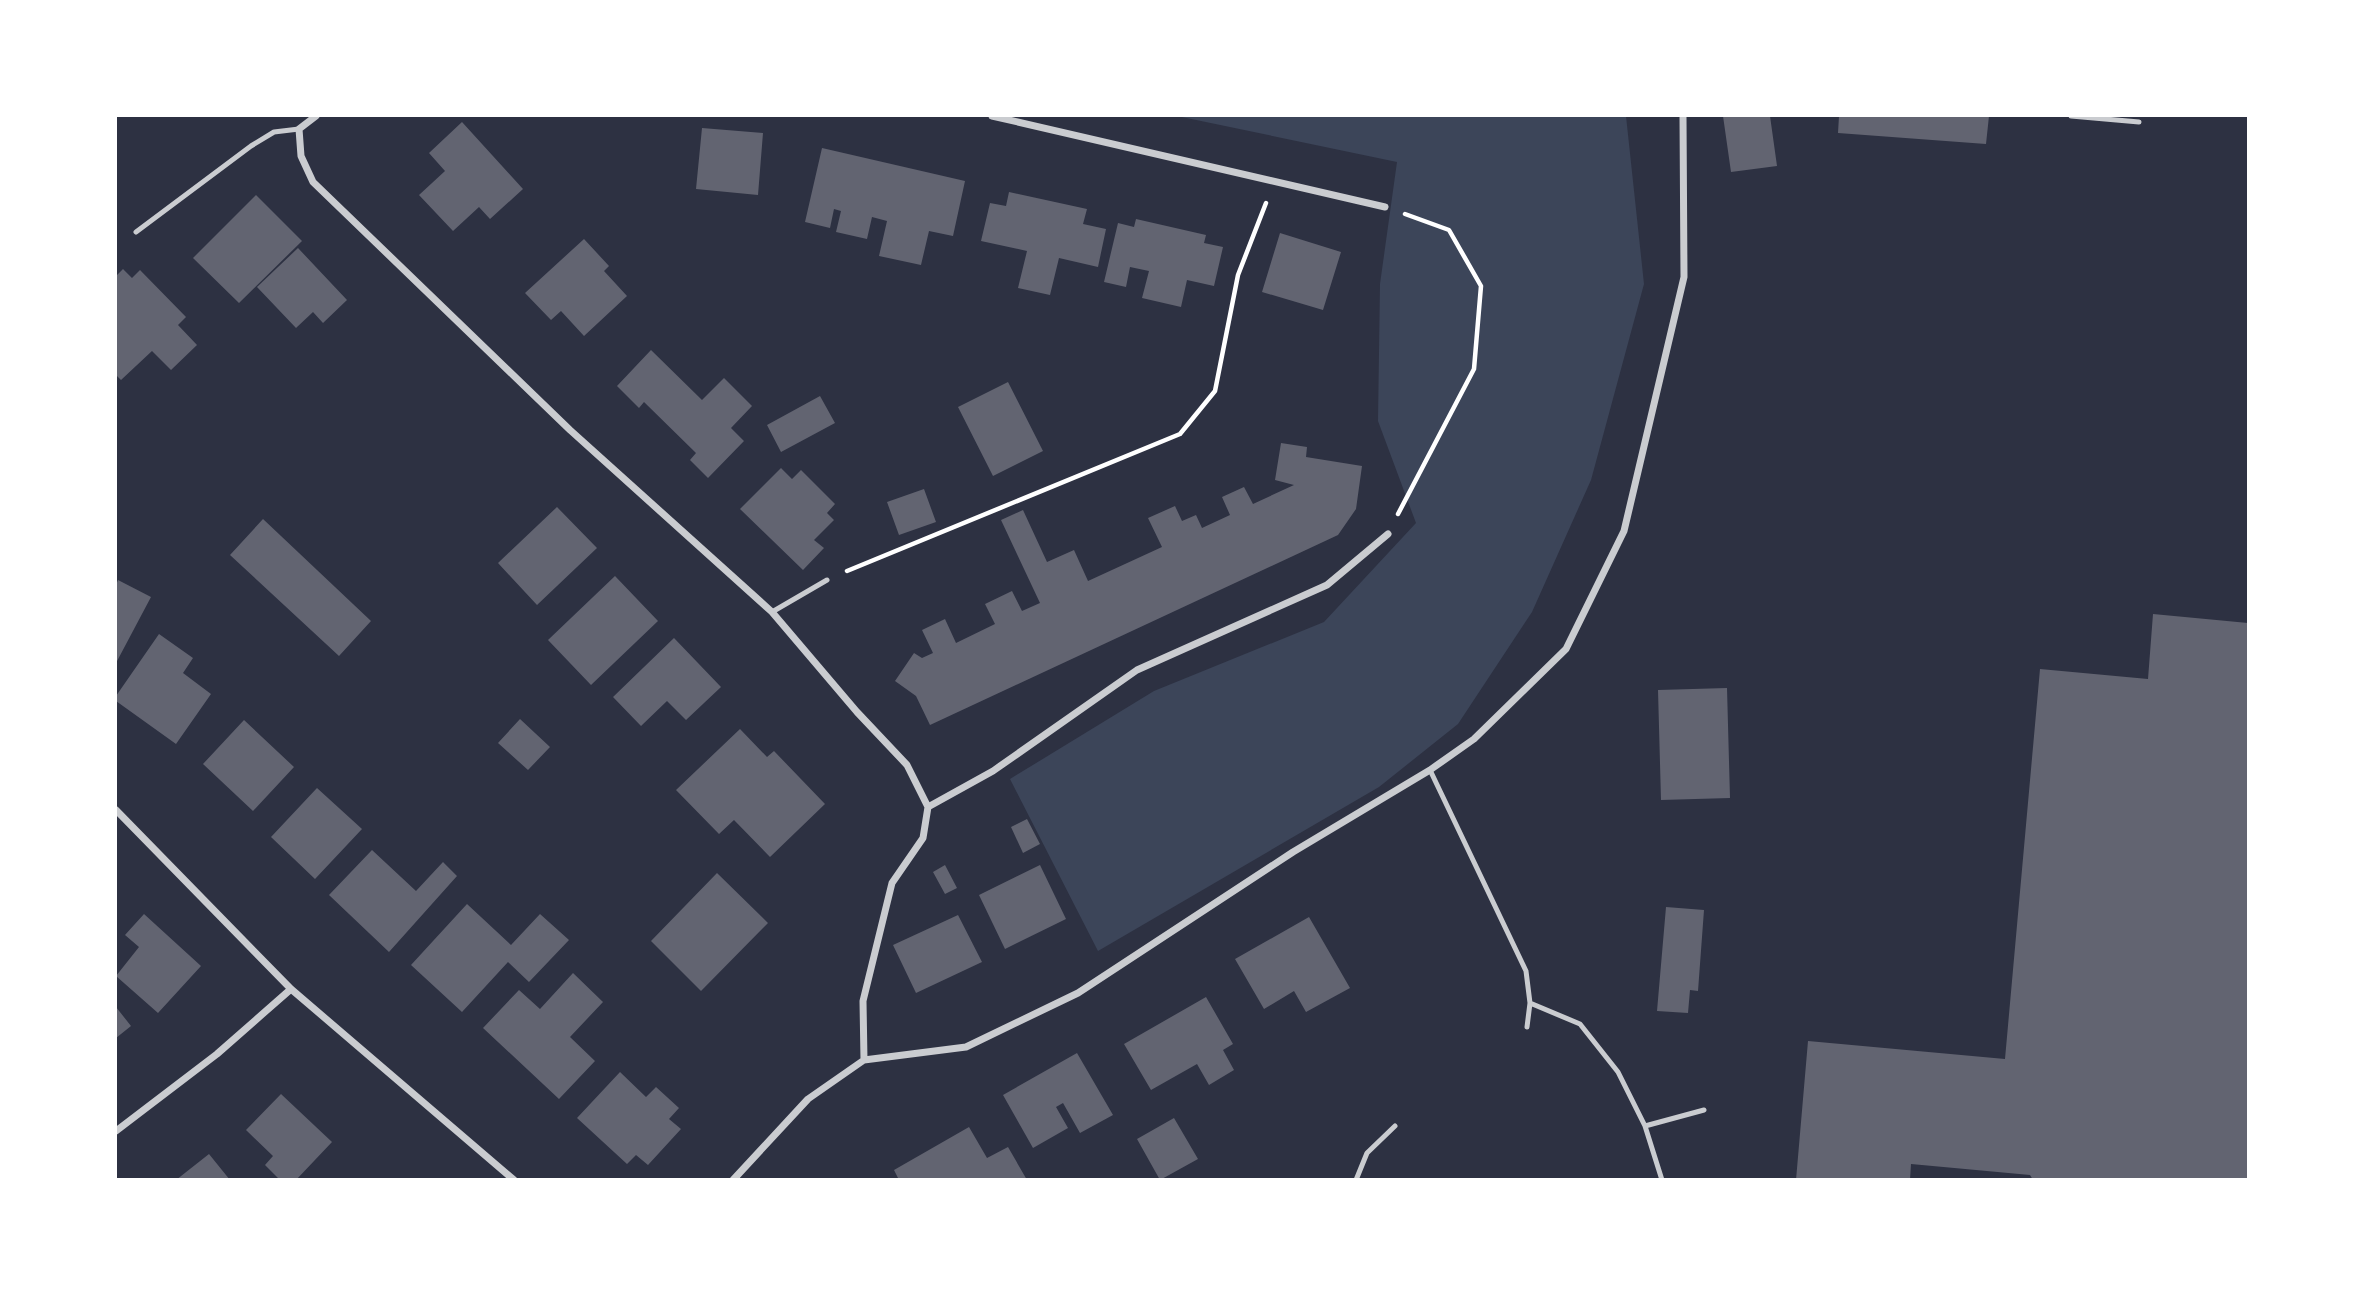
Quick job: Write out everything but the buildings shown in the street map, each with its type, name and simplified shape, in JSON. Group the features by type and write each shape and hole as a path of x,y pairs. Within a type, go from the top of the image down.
{"street":[{"path":"316,116 299,129 301,156 313,182 570,430 772,612 857,712 907,765 928,807 923,838 892,883 863,1001 864,1060"},
{"path":"992,116 1385,207"},
{"path":"733,1180 808,1099 864,1060 966,1047 1078,992 1293,852 1430,770 1474,739 1566,649 1624,531 1684,277 1683,116"},
{"path":"928,807 993,771 1137,670 1326,585 1388,534"},
{"path":"116,810 291,989 514,1180"},
{"path":"116,1131 217,1054 291,989"}],"lane":[{"path":"2071,116 2139,122"},
{"path":"136,232 251,146 274,132 299,129"},
{"path":"772,612 827,580"},
{"path":"1430,770 1526,971 1530,1003 1527,1027"},
{"path":"1530,1003 1580,1024 1618,1072 1645,1126 1662,1180"},
{"path":"1645,1126 1704,1110"},
{"path":"1356,1180 1367,1153 1395,1126"}],"path":[{"path":"827,580 1180,434 1215,391 1238,275 1274,182"},
{"path":"1385,207 1448,230 1481,286 1474,369 1388,534"}],"shaded area":[{"path":"1177,116 1626,116 1644,284 1591,480 1532,612 1458,724 1379,787 1098,951 1010,779 1154,691 1324,622 1416,523 1378,421 1380,284 1397,162"}]}
